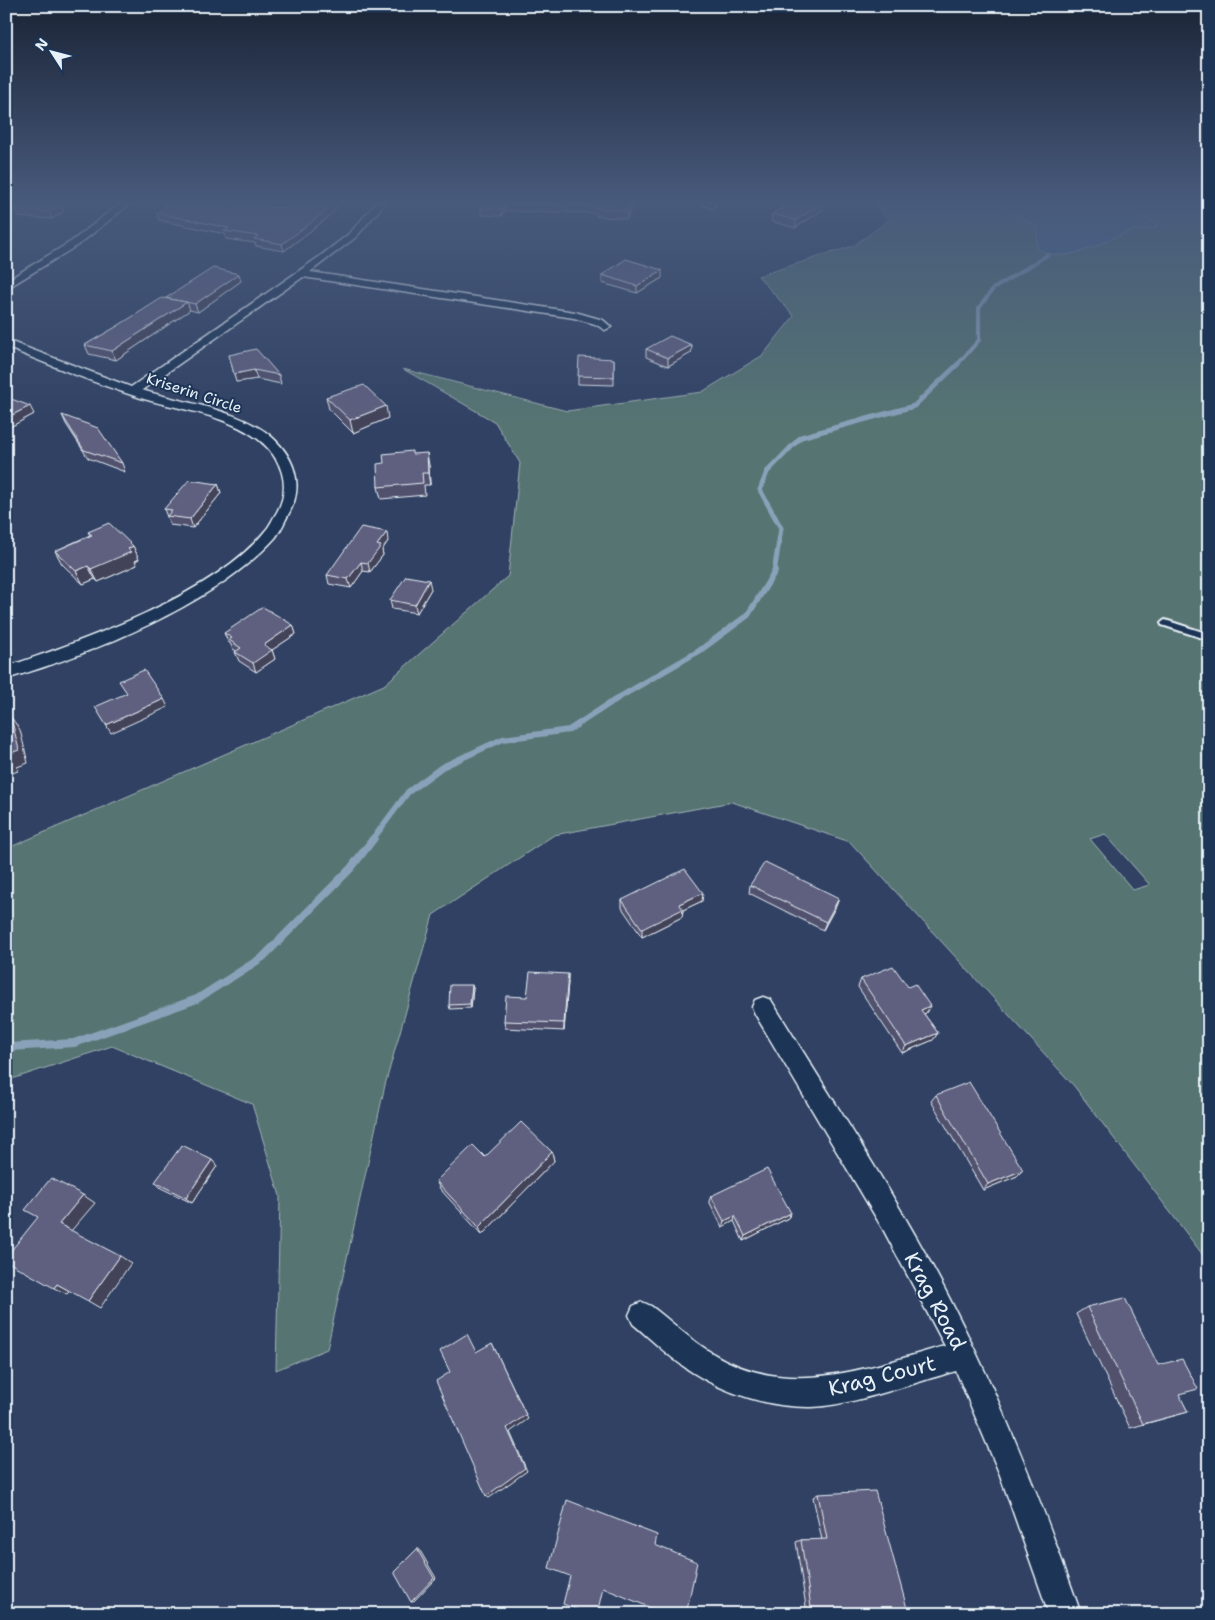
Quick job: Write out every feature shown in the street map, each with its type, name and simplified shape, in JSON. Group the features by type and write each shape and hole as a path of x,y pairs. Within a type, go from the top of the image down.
{"street":[{"path":"6,286 19,278"},
{"path":"133,391 296,278"},
{"path":"325,278 575,315 599,322 605,328"},
{"name":"Kriserin Circle","path":"6,344 63,368 227,419 261,436 280,454 291,476 292,494 286,511 275,529 260,547 240,565 201,591 96,639 6,673"},
{"name":"Krag Road","path":"763,1007 910,1253 964,1355 982,1394 1041,1542 1065,1614"},
{"name":"Krag Court","path":"642,1315 701,1362 732,1378 771,1390 812,1393 852,1386 964,1355"}],"lane":[{"path":"1165,623 1209,637"}],"green space":[{"path":"759,278 1209,278 1209,1263 1074,1086 850,842 732,802 554,835 433,915 385,1085 327,1349 276,1370 280,1196 252,1104 112,1046 6,1081 6,849 384,685 508,576 520,463 495,422 403,369 567,411 702,392 763,355 794,316","holes":["1105,834 1149,885 1133,890 1090,839"]}],"building":[{"path":"198,278 234,278 195,304 166,298"},
{"path":"610,278 650,278 637,286"},
{"path":"162,298 187,302 112,351 85,345 116,327"},
{"path":"670,336 692,345 668,358 646,349"},
{"path":"256,349 279,375 254,370 234,374 229,355"},
{"path":"579,357 614,359 614,377 578,376"},
{"path":"364,385 386,406 350,420 326,397"},
{"path":"6,397 30,406 6,418"},
{"path":"62,415 98,428 122,463 84,450"},
{"path":"412,451 412,454 427,453 428,473 422,473 423,483 378,487 377,464 384,463 383,454"},
{"path":"189,480 218,484 190,519 167,516 172,510 164,509"},
{"path":"109,523 133,546 128,549 131,552 91,569 88,566 76,571 55,551 92,535 88,532"},
{"path":"361,527 387,532 377,545 381,546 368,563 361,562 348,579 327,575"},
{"path":"406,576 429,580 415,605 390,600"},
{"path":"263,607 293,625 264,645 272,650 253,663 235,652 241,648 229,640 232,638 224,633"},
{"path":"144,670 164,699 106,725 95,707 127,693 119,681"},
{"path":"11,717 19,750 8,754 9,758 6,759 6,719"},
{"path":"765,862 839,898 826,922 750,885"},
{"path":"685,869 703,893 679,904 683,909 642,929 622,900"},
{"path":"893,966 908,987 915,984 930,1006 921,1010 938,1033 906,1046 861,979"},
{"path":"530,972 568,974 564,1023 504,1021 506,996 527,997"},
{"path":"450,985 472,985 470,1004 449,1005"},
{"path":"969,1082 1023,1170 988,1184 936,1095"},
{"path":"521,1122 552,1152 479,1227 436,1181 473,1145 485,1157"},
{"path":"182,1145 212,1160 186,1198 155,1182"},
{"path":"767,1169 791,1213 745,1236 735,1216 724,1221 711,1196"},
{"path":"51,1178 83,1195 59,1224 120,1256 88,1301 57,1284 54,1288 6,1261 6,1257 38,1217 25,1210"},
{"path":"1125,1298 1158,1365 1182,1359 1198,1389 1179,1394 1188,1412 1143,1424 1087,1307"},
{"path":"467,1334 476,1352 492,1343 526,1415 507,1428 525,1468 486,1496 436,1381 450,1372 440,1351"},
{"path":"875,1491 908,1612 918,1610 919,1614 852,1614 851,1609 812,1614 801,1540 827,1539 818,1494"},
{"path":"567,1500 657,1535 655,1545 697,1562 686,1614 666,1614 603,1588 597,1614 588,1614 563,1604 570,1576 549,1568"},
{"path":"417,1549 434,1578 411,1602 394,1572"}],"waterway":[{"path":"957,365 979,340 979,308 993,289 1011,278"},
{"path":"774,573 781,528 760,490 767,472 801,437 914,406 957,365"},
{"path":"373,839 408,792 442,767 503,739 569,730 618,698 699,651 748,615 774,573"},
{"path":"6,1040 10,1047 74,1043 197,999 263,957 351,868 374,838"}]}
